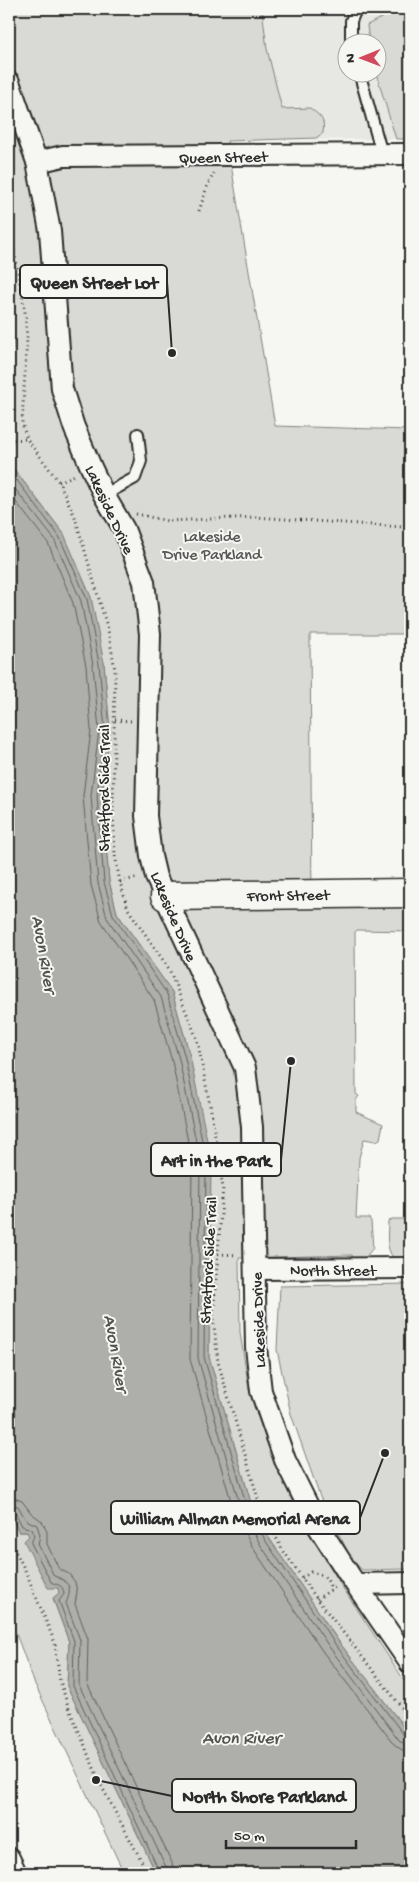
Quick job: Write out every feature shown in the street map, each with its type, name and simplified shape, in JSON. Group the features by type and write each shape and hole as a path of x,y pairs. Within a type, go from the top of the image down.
{"street":[{"name":"Lakeside Drive","path":"9,82 37,162 50,231 62,389 74,427 108,502 124,529 144,582 150,634 146,816 152,863 165,896 245,1068 252,1127 256,1347 261,1391 285,1460 318,1526 410,1663"},
{"name":"Queen Street","path":"37,162 63,156 410,154"},
{"name":"Front Street","path":"165,896 410,893"},
{"name":"North Street","path":"255,1269 410,1268"},
{"path":"357,1584 410,1584"},
{"path":"9,1858 16,1873"}],"lane":[{"path":"351,32 351,21 356,9"},
{"path":"362,82 382,154"},
{"path":"108,502 136,478 141,461 138,434"}],"path":[{"path":"199,211 208,184 224,156"},
{"name":"Stratford Side Trail","path":"9,223 25,310 27,339 22,423 25,439 59,482 75,517 108,630 115,670 113,809 115,855 120,882 128,909 169,969 197,1040 211,1111 223,1188 213,1316 218,1362 261,1509 282,1549 302,1578 410,1718"},
{"path":"9,440 25,439"},
{"path":"108,502 168,521 255,517 402,527 410,522"},
{"path":"9,1539 25,1570 55,1643 60,1682 69,1709 84,1742 86,1752 102,1789 148,1873"},
{"path":"302,1578 311,1572 320,1574 329,1582 331,1589"}],"shaded area":[{"path":"248,9 410,9 410,139 274,140"}],"green space":[{"name":"Lakeside Drive Parkland","path":"9,9 262,9 267,49 282,109 310,108 323,121 323,133 316,138 227,141 275,426 410,430 410,634 310,634 312,902 410,900 410,931 357,930 355,932 356,1094 359,1096 356,1100 356,1112 383,1124 380,1139 376,1141 364,1139 359,1158 356,1218 369,1218 371,1221 373,1248 364,1259 353,1259 352,1255 239,1258 240,1332 249,1390 267,1442 290,1496 308,1530 341,1585 410,1689 410,1735 339,1642 269,1538 251,1503 209,1357 209,1292 190,1056 172,992 117,913 109,881 102,796 110,731 104,663 64,534 13,468 9,432 13,340 9,275"},
{"path":"399,9 410,9 410,139 396,139 379,82 386,82 386,32 368,32 367,25"},
{"path":"410,1154 410,1258 393,1257 388,1245 388,1221 404,1219 406,1178"},
{"path":"410,1284 410,1569 362,1570 351,1558 320,1497 291,1414 277,1350 280,1286"},
{"path":"9,1511 19,1532 27,1532 58,1588 59,1593 53,1599 69,1642 67,1686 156,1873 124,1873 34,1682 9,1615"}],"water":[{"path":"9,275 13,340 9,432"},
{"name":"Avon River","path":"9,432 13,468 64,534 91,597 104,663 110,731 102,796 109,881 117,913 172,992 190,1056 211,1160 209,1357 251,1503 269,1538 339,1642 410,1735 410,1873 156,1873 67,1686 69,1642 53,1598 59,1593 58,1588 48,1588 24,1541 29,1536 27,1532 19,1532 9,1511"}],"place":[{"name":"Queen Street Lot","path":"172,353"},
{"name":"Art in the Park","path":"291,1061"},
{"name":"William Allman Memorial Arena","path":"385,1453"},
{"name":"North Shore Parkland","path":"96,1780"}]}
